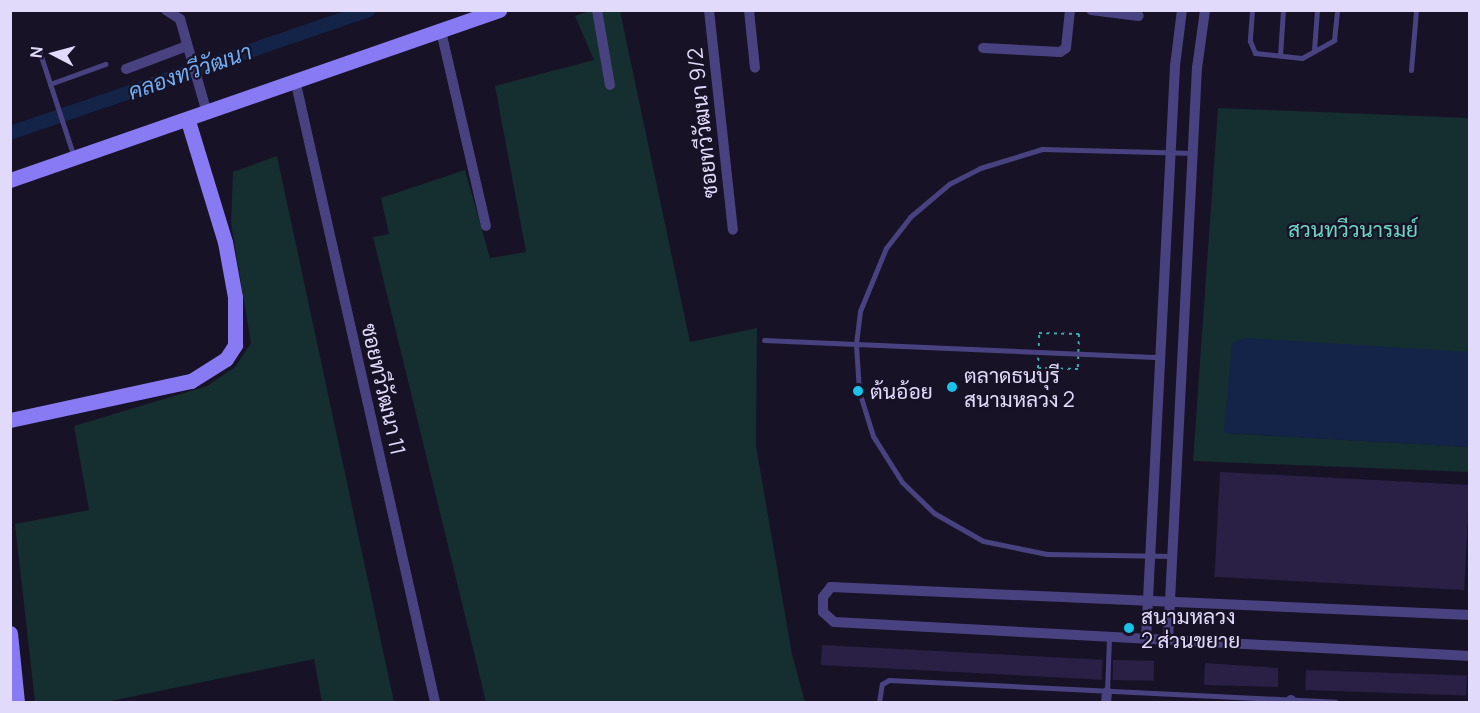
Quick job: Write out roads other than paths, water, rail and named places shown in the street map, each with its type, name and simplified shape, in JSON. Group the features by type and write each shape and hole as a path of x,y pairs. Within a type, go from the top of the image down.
{"street":[{"path":"166,10 180,19 207,113"},
{"path":"10,180 296,84 499,10"},
{"path":"597,10 610,85"},
{"name":"ซอยทวีวัฒนา 9/2","path":"709,10 734,230"},
{"path":"749,10 755,68"},
{"path":"983,48 1060,52 1066,48 1070,10"},
{"path":"1091,10 1139,16"},
{"path":"1146,639 1172,153 1182,10"},
{"path":"1168,640 1194,153 1205,10"},
{"path":"441,31 486,226"},
{"path":"126,69 187,46"},
{"name":"ซอยทวีวัฒนา 11","path":"296,84 435,702"},
{"path":"10,420 191,381 226,359 235,345 235,297 225,242 188,120"},
{"path":"1470,615 831,587 823,597 826,619 834,622 1470,656"},
{"path":"10,633 17,702"}],"lane":[{"path":"1252,10 1251,48 1255,53 1302,58 1334,40 1337,10"},
{"path":"1280,56 1283,10"},
{"path":"1314,51 1317,10"},
{"path":"1411,70 1416,10"},
{"path":"39,50 74,159"},
{"path":"50,84 105,64"},
{"path":"1173,556 1047,554 983,541 934,513 902,482 873,436 859,391 856,344 863,302 886,248 910,217 949,184 980,168 1042,149 1194,153"},
{"path":"764,340 1161,357"},
{"path":"1107,697 1108,637"},
{"path":"879,702 882,684 889,680 1107,697 1335,702"}],"water":[{"path":"1245,338 1469,352 1469,447 1224,433 1232,343"}],"waterway":[{"name":"คลองทวีวัฒนา","path":"10,133 369,10"}],"place":[{"name":"ตลาดธนบุรี สนามหลวง 2","path":"952,387"},
{"name":"ต้นอ้อย","path":"858,391"},
{"name":"สนามหลวง 2 ส่วนขยาย","path":"1129,628"}],"park label":[{"name":"สวนทวีวนารมย์","path":"1353,229"}]}
